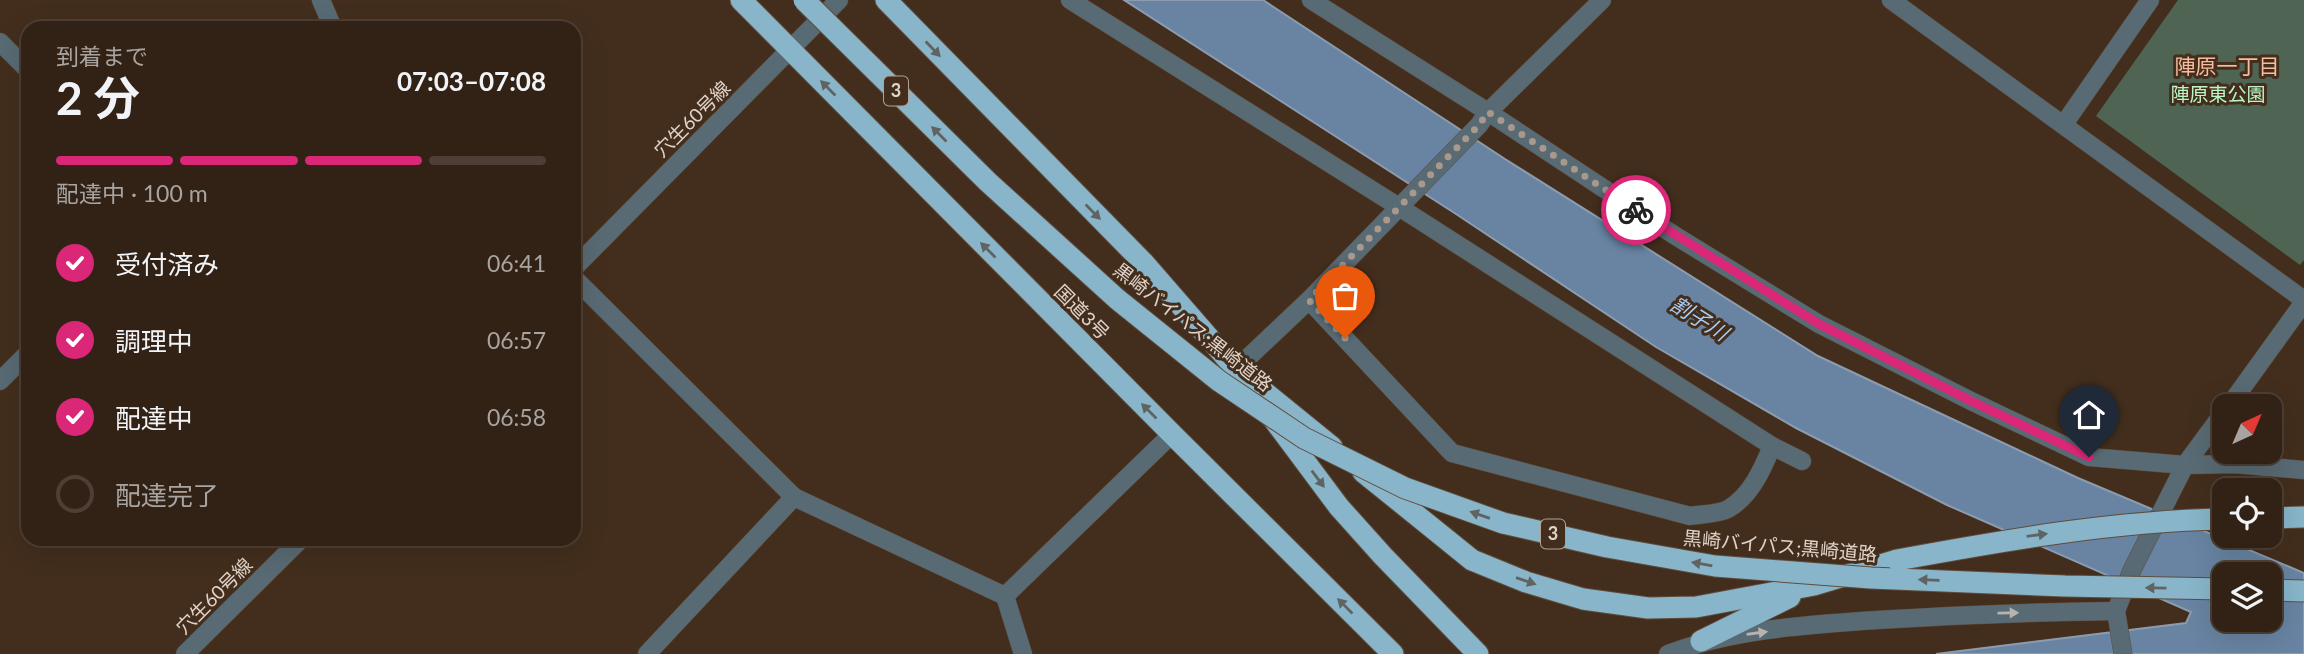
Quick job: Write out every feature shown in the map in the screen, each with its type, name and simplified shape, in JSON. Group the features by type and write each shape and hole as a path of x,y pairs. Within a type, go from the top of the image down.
{"highway":[{"name":"国道3号","path":"741,0 1393,654"},
{"name":"黒崎バイパス;黒崎道路","path":"804,0 988,182 1117,299 1219,381 1304,438 1405,488 1503,523 1607,547 1715,566 1885,578 2212,589"},
{"path":"886,0 1143,262 1236,369 1339,507 1478,654"},
{"path":"1236,369 1472,560 1526,582 1583,599 1648,608 1696,607 1814,585"},
{"path":"2282,518 2304,517"},
{"name":"黒崎バイパス;黒崎道路","path":"1814,585 1897,560 2033,536 2175,520 2212,519"},
{"path":"1701,641 1814,585"},
{"path":"2282,590 2304,591"}],"street":[{"path":"321,0 330,21"},
{"name":"穴生60号線","path":"581,261 839,0"},
{"path":"1070,0 1403,202 1772,446 1802,461"},
{"path":"1311,0 1483,118 1819,324 2089,457 2185,465 2234,464 2304,470"},
{"path":"1236,369 1309,300 1483,118 1602,0"},
{"path":"1891,0 2304,301 2238,394"},
{"path":"2064,124 2150,0"},
{"path":"0,42 21,62"},
{"path":"581,285 794,497 1005,596 1023,654"},
{"path":"1309,300 1452,453 1690,516 1727,510 1746,494 1763,468 1772,446"},
{"path":"3,371 21,358"},
{"path":"2123,654 2116,611 2132,570 2185,465 2212,428"},
{"path":"1005,596 1172,435"},
{"path":"647,654 794,497"},
{"name":"穴生60号線","path":"185,654 294,546"},
{"path":"1668,654 1701,641 1817,624 1995,613 2116,611"}],"green space":[{"name":"陣原東公園","path":"2178,0 2304,0 2304,260 2300,265 2096,116"}],"water":[{"name":"割子川","path":"1124,0 1263,0 1505,159 1818,356 2078,478 2212,534 2212,548 2245,548 2278,562 2212,562 2212,632 2282,632 2282,564 2304,573 2304,654 1936,654 2186,623 2191,612 1947,505 1796,428 1656,347 1456,214"}],"way so far":[{"path":"1345,338 1309,300 1479,125 1488,112 1636,210"}],"district":[{"name":"陣原一丁目","path":"2227,67"}],"route":[{"path":"1636,210 1819,324 2089,457"}]}
